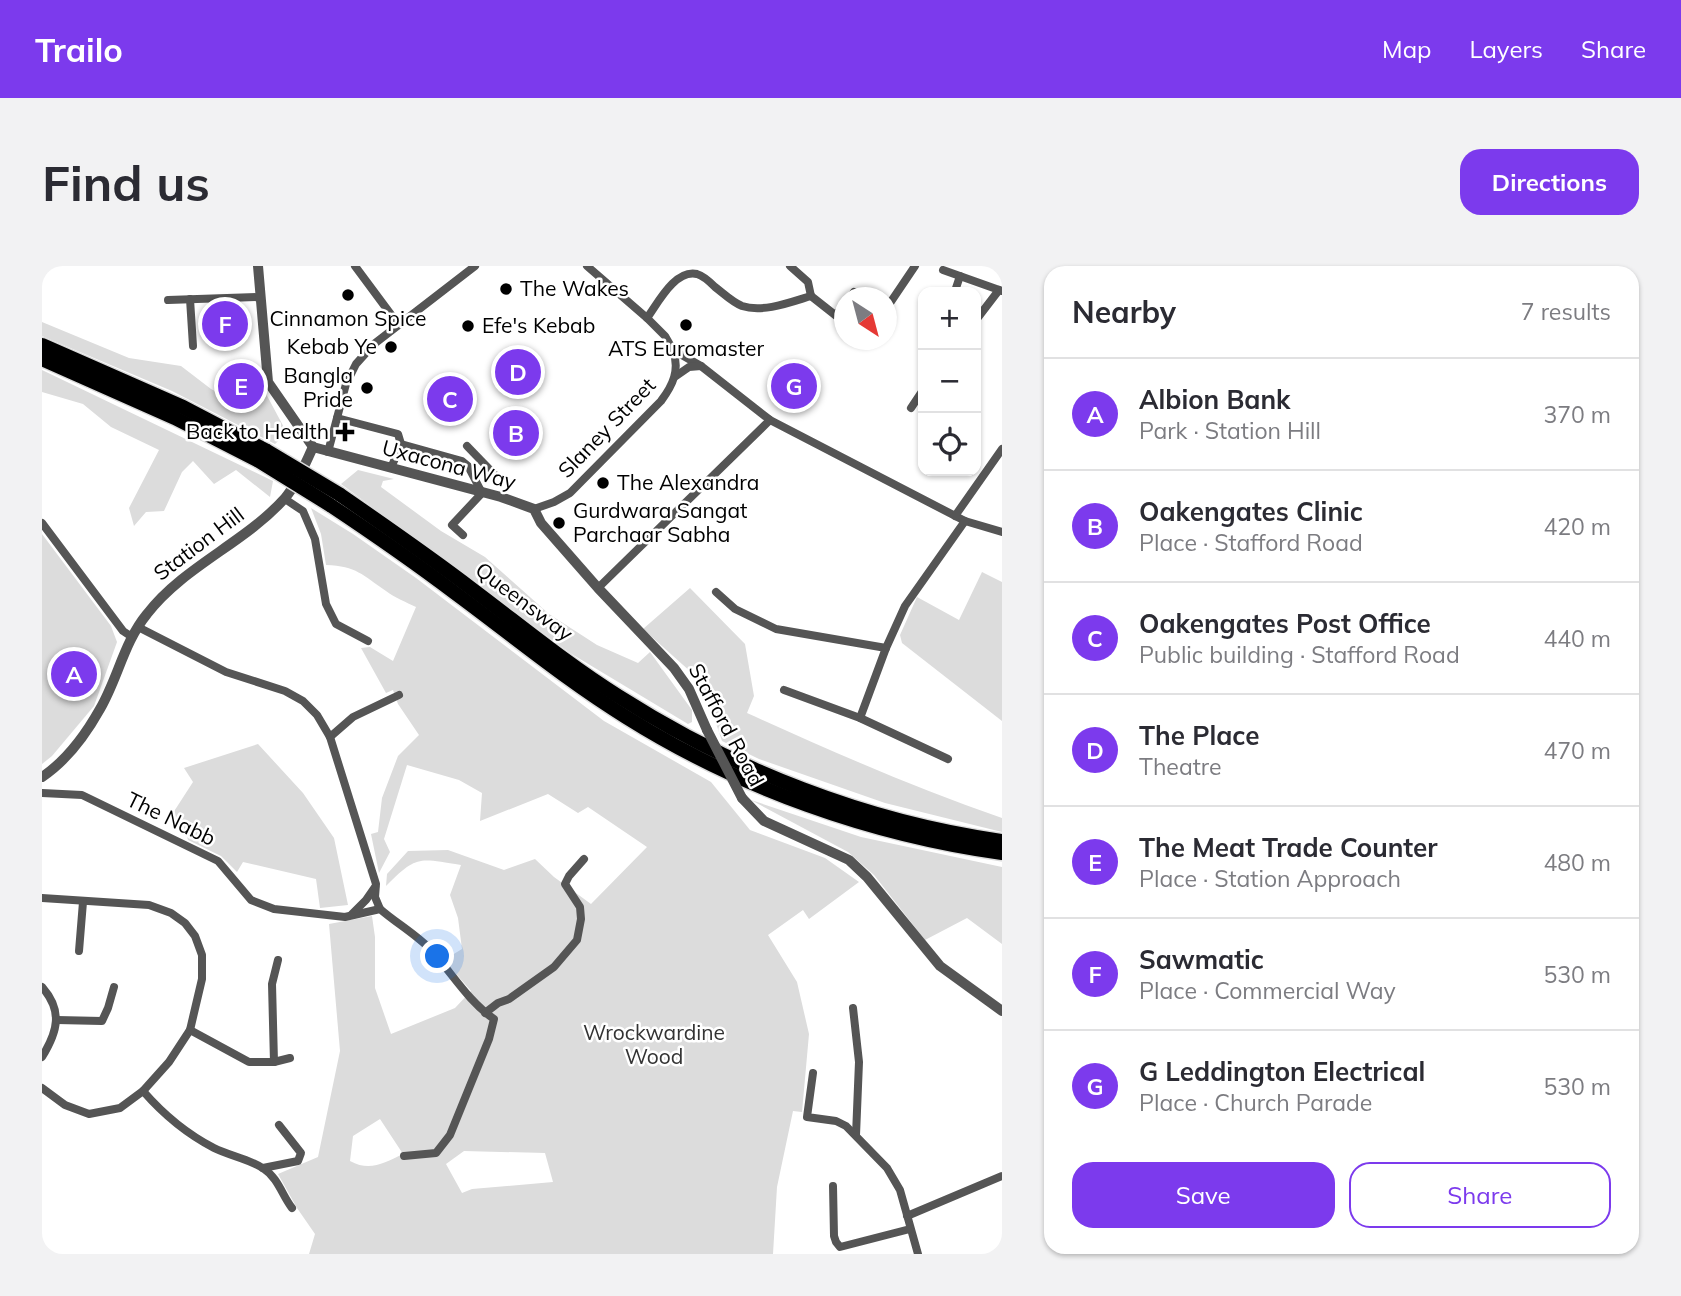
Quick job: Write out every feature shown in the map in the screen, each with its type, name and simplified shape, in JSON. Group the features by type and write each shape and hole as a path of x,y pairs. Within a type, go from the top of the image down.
{"highway":[{"name":"Queensway","path":"42,345 183,407 406,540 617,696 734,761 796,787 853,806 913,823 1002,841"},
{"name":"Queensway","path":"42,359 263,456"},
{"name":"Queensway","path":"334,499 551,666 628,718 716,766 789,797 906,836 1002,853"}],"street":[{"path":"258,266 268,382 313,447"},
{"path":"355,266 398,324"},
{"path":"328,452 346,384 356,364 398,324 475,266"},
{"path":"587,266 647,318 665,336 674,350 701,366 770,419 965,521 1002,532"},
{"path":"790,266 805,277 811,296 834,314"},
{"path":"897,294 915,266"},
{"path":"943,270 1000,291 981,314"},
{"path":"647,318 673,284 689,274 703,277 728,297 746,306 778,306 811,296"},
{"path":"809,283 819,276"},
{"path":"956,287 960,276"},
{"path":"168,300 259,297"},
{"path":"190,299 193,346"},
{"name":"Slaney Street","path":"534,509 554,502 580,484 661,401 675,377 674,350"},
{"path":"675,377 689,367 701,366"},
{"path":"911,408 918,398"},
{"path":"337,418 398,434 401,444 391,468"},
{"path":"598,588 770,419"},
{"path":"401,444 462,461 468,466 482,493 452,525 463,535"},
{"path":"467,446 495,475"},
{"name":"Uxacona Way","path":"313,447 534,509"},
{"name":"Station Hill","path":"42,777 61,764 100,709 135,632 162,596 252,529 285,499 313,447"},
{"path":"955,516 1002,449"},
{"path":"468,466 479,458"},
{"path":"285,499 303,511 315,539 327,604 336,624 368,641"},
{"name":"Stafford Road","path":"534,509 541,523 598,588 674,668 689,689 742,798 764,821 849,860 867,877 940,966 1002,1011"},
{"path":"860,718 886,648 907,603 965,521"},
{"path":"42,523 123,631 135,632 226,672 285,691 303,701 317,715 330,737 376,884 375,897 380,909 430,950 446,971 485,1013 494,1019 489,1039 450,1135 436,1153 404,1156"},
{"path":"716,592 735,609 776,629 886,648"},
{"path":"784,690 860,718 948,759"},
{"path":"330,737 353,716 399,695"},
{"name":"The Nabb","path":"42,793 82,795 218,861 251,900 274,909 345,917 380,909"},
{"path":"485,1013 554,967 577,940 581,919 580,906 565,884 584,859"},
{"path":"351,916 376,884"},
{"path":"42,898 149,905 171,913 186,923 195,936 202,955 202,980 190,1030 169,1062 143,1091 120,1108 89,1114 65,1105 42,1088"},
{"path":"79,951 83,902"},
{"path":"274,1062 272,984 278,960"},
{"path":"42,987 56,1007 57,1020 42,1056"},
{"path":"57,1020 102,1021 114,987"},
{"path":"856,1013 859,1062 856,1135"},
{"path":"190,1030 250,1062 274,1062 290,1058"},
{"path":"813,1073 807,1117 836,1121 856,1135 893,1175 900,1190 918,1254"},
{"path":"143,1091 181,1128 215,1148 264,1168 273,1177 292,1208"},
{"path":"264,1168 298,1161 301,1153 279,1125"},
{"path":"907,1216 1002,1176"},
{"path":"833,1186 834,1236 840,1247 910,1229"}],"green space":[{"path":"42,322 129,358 181,366 211,389 248,409 259,402 265,392 287,433 275,444 172,391 42,336"},
{"path":"42,370 273,481 270,497 236,470 214,484 193,461 182,472 164,511 146,512 134,526 129,508 159,450 111,427 83,404 42,392"},
{"path":"358,470 394,479 383,481 381,487 441,531 485,557 549,614 597,645 638,663 650,652 692,710 692,722 688,724 570,653 341,484"},
{"name":"Wrockwardine Wood","path":"311,508 416,578 604,721 711,782 750,830 825,858 859,882 809,919 803,910 768,935 797,982 809,1034 802,1112 793,1111 777,1187 773,1254 309,1254 315,1234 278,1174 318,1157 340,1051 329,924 372,916 375,937 375,988 391,1034 455,1008 471,991 444,960 462,949 458,918 450,895 461,865 420,861 405,868 386,886 387,874 408,851 448,850 504,870 535,859 554,877 591,904 647,847 588,807 578,813 548,794 480,821 482,793 459,780 407,765 384,839 390,852 379,873 371,834 378,832 382,798 398,756 419,735 398,704 393,690 386,693 361,648 370,647 393,661 416,607 393,596 359,572 326,565 321,534","holes":["380,1119 403,1154 371,1166 350,1161 353,1136","464,1151 545,1153 553,1182 472,1189 462,1193 446,1164"]},
{"path":"42,534 111,626 117,642 94,706 52,756 42,764"},
{"path":"982,572 1002,582 1002,721 902,643 900,635 917,597 959,620"},
{"path":"690,588 745,644 754,696 747,713 873,769 1002,818 1002,832 885,803 759,759 722,741 702,682 643,629"},
{"path":"258,744 303,793 334,838 348,905 320,908 316,879 243,862 237,872 221,856 188,840 182,821 171,816 193,782 184,768"},
{"path":"751,800 861,837 1002,867 1002,944 967,918 925,940 874,875 848,852"}],"place":[{"name":"The Wakes","path":"506,289"},
{"name":"Cinnamon Spice","path":"348,295"},
{"name":"Sawmatic","path":"225,324"},
{"name":"ATS Euromaster","path":"686,325"},
{"name":"Efe's Kebab","path":"468,326"},
{"name":"Kebab Ye","path":"391,347"},
{"name":"The Place","path":"518,372"},
{"name":"The Meat Trade Counter","path":"241,386"},
{"name":"G Leddington Electrical","path":"794,386"},
{"name":"Bangla Pride","path":"367,388"},
{"name":"Oakengates Post Office","path":"450,399"},
{"name":"Back to Health","path":"345,432"},
{"name":"Oakengates Clinic","path":"516,433"},
{"name":"The Alexandra","path":"603,483"},
{"name":"Gurdwara Sangat Parchaar Sabha","path":"559,523"},
{"name":"Albion Bank","path":"74,674"}]}
